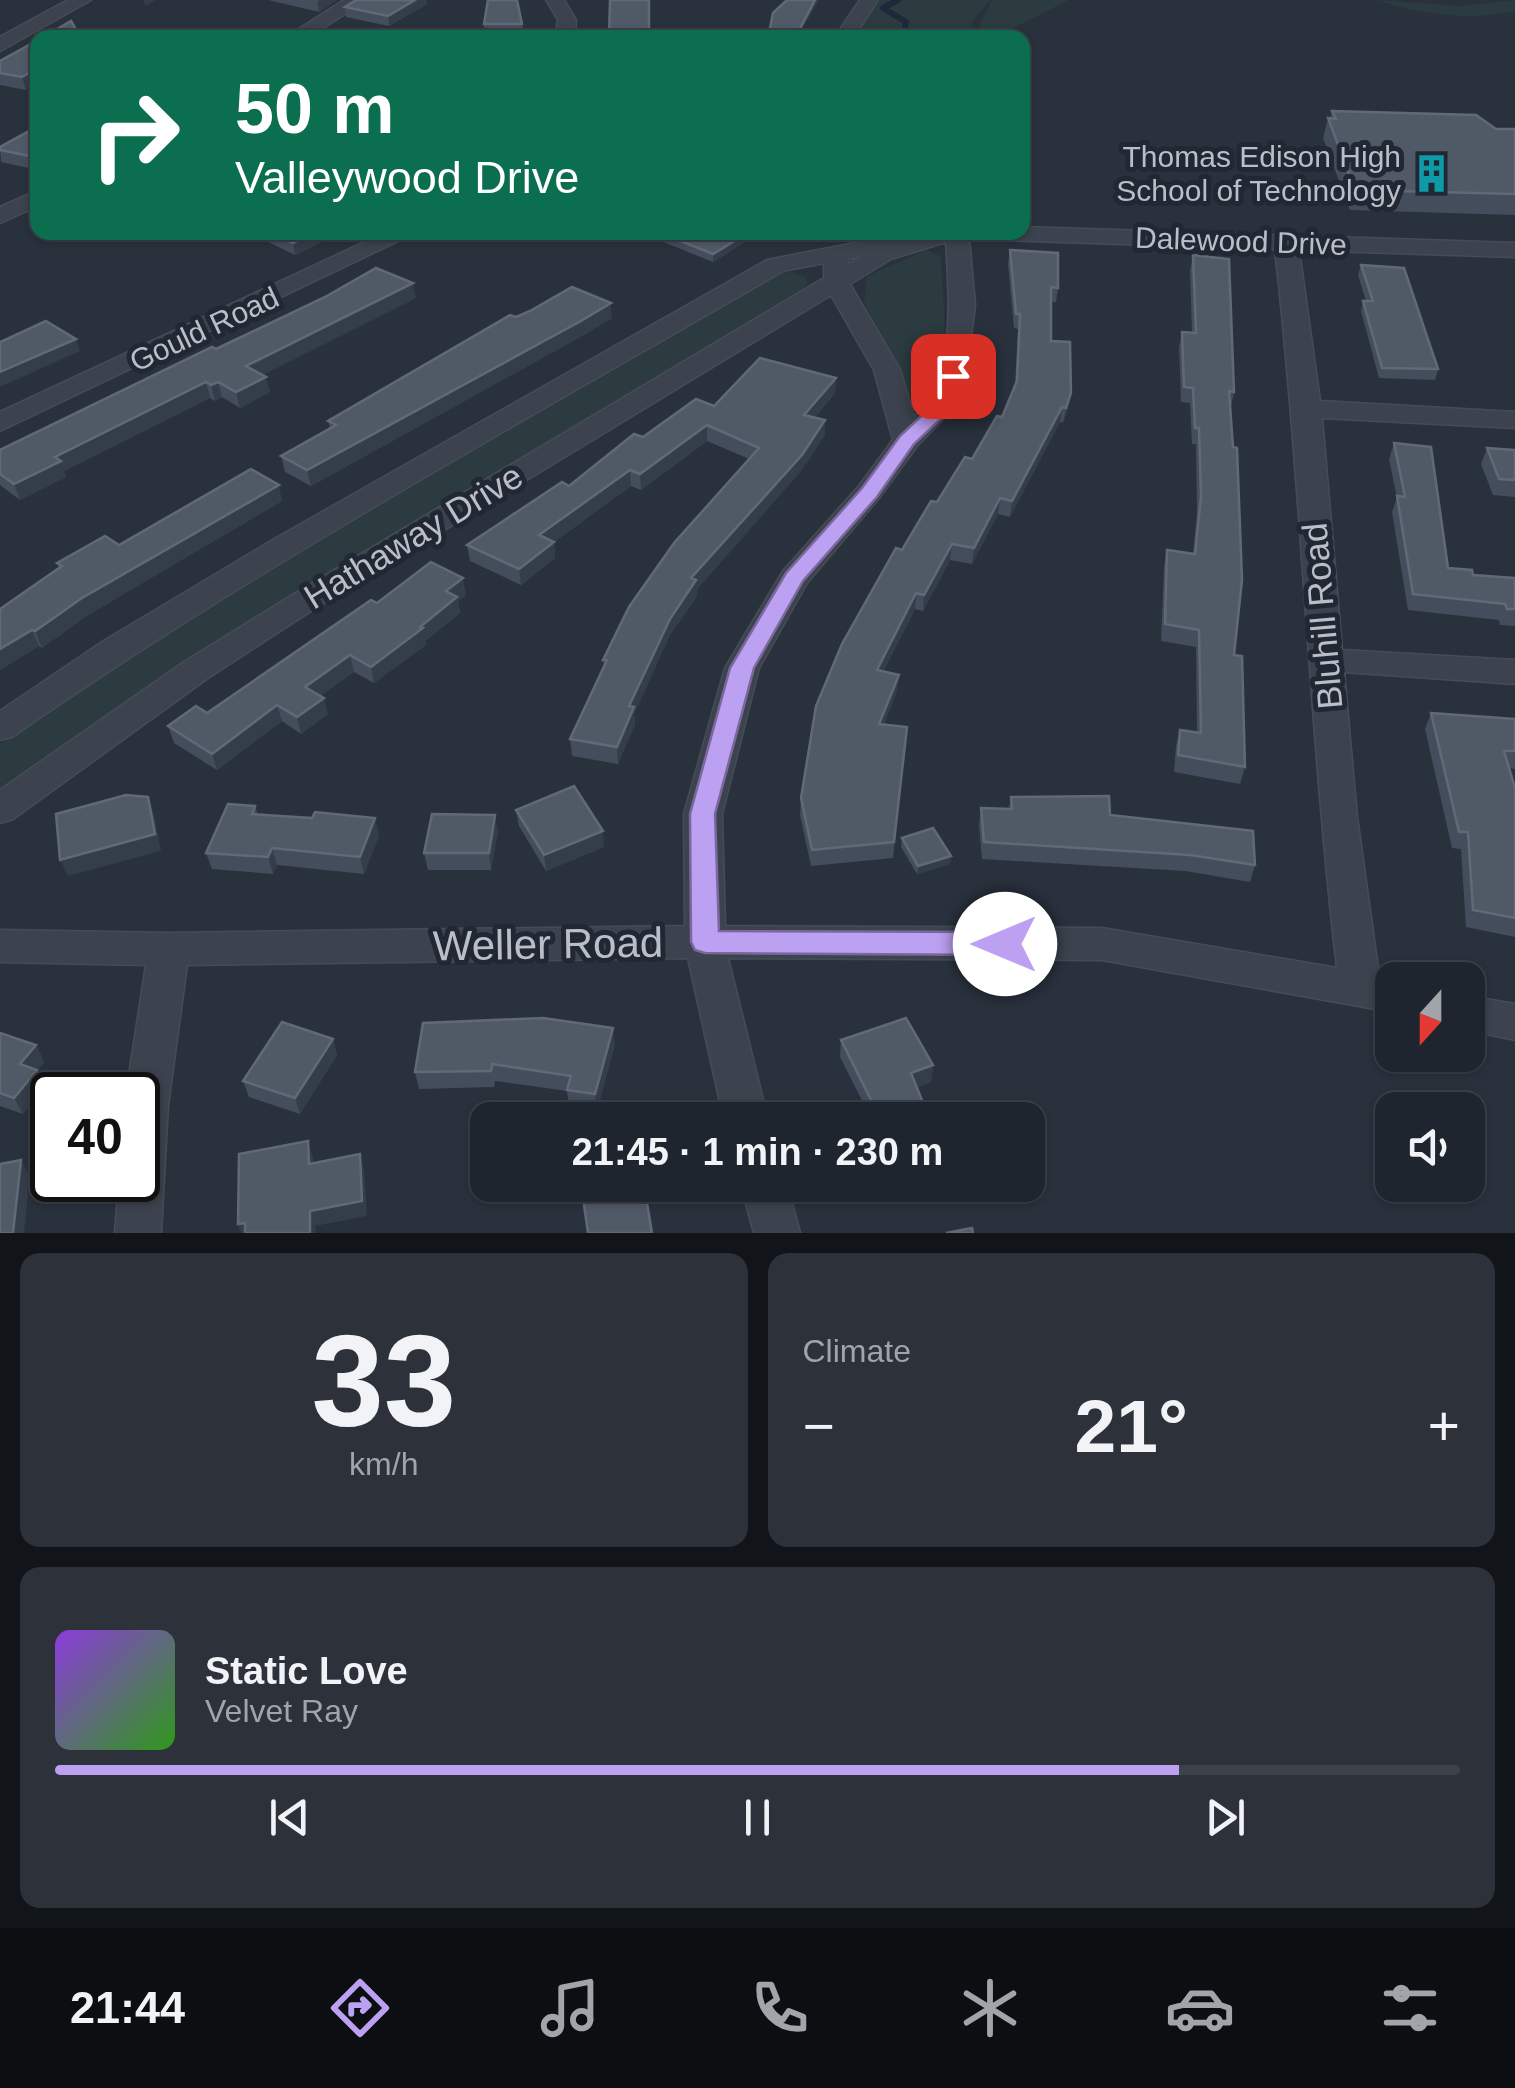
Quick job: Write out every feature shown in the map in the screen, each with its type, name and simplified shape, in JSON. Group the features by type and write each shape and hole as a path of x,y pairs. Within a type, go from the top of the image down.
{"street":[{"path":"0,45 82,0"},
{"path":"307,30 357,0"},
{"path":"555,0 566,20 565,30"},
{"path":"848,30 869,0"},
{"path":"0,216 30,201"},
{"name":"Dalewood Drive","path":"1030,234 1515,250"},
{"name":"Gould Road","path":"0,423 389,240"},
{"path":"907,440 887,370 836,255 882,254 929,240"},
{"path":"741,1102 705,942 702,814 742,668 794,578 869,492 907,440 939,410 953,376 962,305 957,240"},
{"name":"Bluhill Road","path":"1286,244 1308,409 1338,817 1375,986"},
{"name":"Hathaway Drive","path":"0,728 114,650 282,548 776,265 836,255"},
{"name":"Hathaway Drive","path":"0,809 270,623 836,255"},
{"path":"1308,409 1515,420"},
{"path":"1326,660 1515,672"},
{"name":"Weller Road","path":"0,946 168,949 705,942 1102,944 1375,991"},
{"path":"138,1233 146,1105 168,949"},
{"path":"1485,1016 1515,1022"},
{"path":"769,1202 777,1233"}],"shaded area":[{"path":"869,0 990,0 972,22 971,30 848,30"},
{"path":"992,0 1069,0 1010,30 980,30"},
{"path":"1377,0 1460,6 1515,0 1515,11 1481,16 1446,15"},
{"path":"926,250 941,256 944,351 929,399 915,400 908,395 864,302 867,276"},
{"path":"791,272 806,277 808,284 798,293 227,636 0,792 0,744 94,679 384,500 779,274"}],"building":[{"path":"356,0 415,0 388,16 345,7"},
{"path":"488,0 517,0 522,24 484,24"},
{"path":"610,0 649,0 649,30 609,30"},
{"path":"787,0 815,0 799,30 770,30 773,13"},
{"path":"71,21 76,30 56,30"},
{"path":"30,44 30,72 22,77 0,73 0,61"},
{"name":"Thomas Edison High School of Technology","path":"1332,111 1476,115 1496,129 1515,129 1515,194 1355,190 1328,118 1336,119"},
{"path":"30,130 30,156 0,147"},
{"path":"678,240 736,240 713,254"},
{"path":"1010,250 1058,253 1058,288 1051,287 1051,341 1070,342 1071,393 1012,501 1000,498 974,548 952,544 924,595 916,593 877,670 899,675 879,724 907,727 894,842 812,850 801,798 816,706 842,644 896,548 902,550 931,501 937,502 965,457 972,459 997,416 1002,417 1017,381 1020,314 1016,314"},
{"path":"1193,255 1229,259 1234,392 1229,391 1233,447 1237,448 1242,580 1234,655 1242,656 1245,767 1178,755 1180,730 1201,733 1199,630 1165,624 1167,550 1195,554 1201,496 1199,428 1195,428 1193,388 1184,387 1182,332 1196,333"},
{"path":"1361,265 1404,268 1438,369 1382,368 1363,301 1373,301"},
{"path":"376,268 413,283 246,366 266,377 236,392 218,382 206,382 55,457 61,461 14,484 0,474 0,450 325,297"},
{"path":"572,287 611,303 307,470 281,456 336,425 328,421 510,315 516,317 530,311"},
{"path":"46,321 76,339 0,372 0,342"},
{"path":"760,358 836,378 804,415 825,420 802,455 691,578 696,580 670,619 629,706 634,707 617,747 570,739 629,607 674,543 759,448 707,425 640,474 630,470 539,535 554,542 519,569 467,545 562,482 569,486 634,434 643,437 696,399 714,406"},
{"path":"1394,443 1431,447 1448,568 1472,570 1473,575 1515,578 1515,609 1507,609 1505,604 1413,594 1397,496 1405,497"},
{"path":"1487,448 1515,450 1515,480 1499,479"},
{"path":"251,469 279,485 0,649 0,609 62,566 57,563 105,536 119,545"},
{"path":"431,562 463,578 446,591 457,597 371,667 350,655 305,687 324,698 297,717 277,705 212,754 168,726 196,706 207,713 371,600 377,603"},
{"path":"1431,713 1515,719 1515,751 1504,751 1515,788 1515,918 1473,910 1468,832 1459,832"},
{"path":"574,786 603,831 544,855 516,810"},
{"path":"126,795 148,797 155,834 60,860 56,814"},
{"path":"1109,796 1110,815 1253,831 1255,865 1190,855 984,842 981,808 1012,809 1011,797"},
{"path":"228,804 255,806 252,814 312,818 315,812 375,818 360,857 272,848 268,857 206,853"},
{"path":"432,814 495,815 489,853 424,853"},
{"path":"933,828 951,856 918,866 902,838"},
{"path":"543,1018 613,1028 595,1094 567,1090 571,1076 492,1064 491,1071 415,1072 423,1023"},
{"path":"906,1018 933,1065 911,1073 923,1102 872,1102 841,1040"},
{"path":"282,1022 333,1039 295,1098 243,1081"},
{"path":"0,1033 36,1045 20,1064 37,1070 30,1072 30,1079 14,1098 0,1093"},
{"path":"308,1141 309,1164 360,1154 362,1201 310,1211 310,1233 245,1233 245,1223 238,1224 239,1154"},
{"path":"21,1160 13,1233 0,1233 0,1164"},
{"path":"584,1202 647,1202 652,1233 588,1233"},
{"path":"972,1228 973,1233 946,1233"}],"waterway":[{"path":"898,0 883,8 906,22 904,30"}],"place":[{"name":"Thomas Edison High School of Technology","path":"1431,173"}],"route":[{"path":"953,376 939,410 907,440 869,492 794,578 742,668 702,814 705,942 1005,944"}]}
